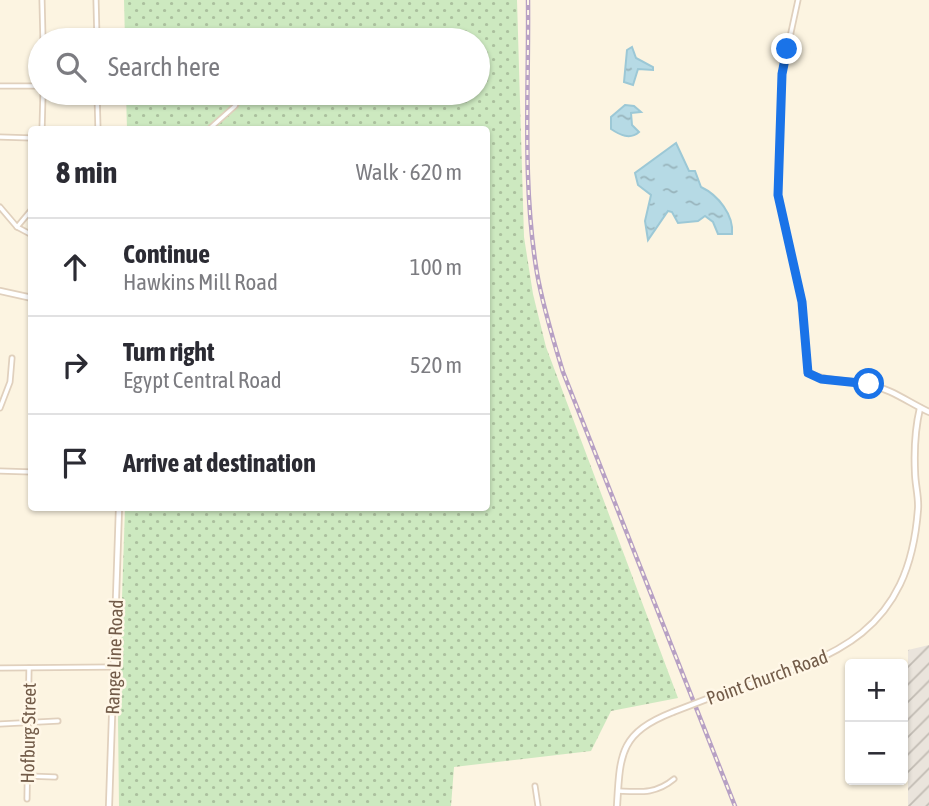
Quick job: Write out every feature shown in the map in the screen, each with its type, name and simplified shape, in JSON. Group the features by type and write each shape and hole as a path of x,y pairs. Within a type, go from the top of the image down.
{"street":[{"path":"42,0 43,28"},
{"path":"96,0 97,28"},
{"path":"798,0 782,74 778,195 802,302 808,373 821,379 869,384 892,391 929,412"},
{"path":"0,86 28,86"},
{"path":"42,126 43,105"},
{"path":"97,105 98,126"},
{"path":"212,126 236,105"},
{"path":"0,137 28,138"},
{"path":"0,207 18,228 28,233"},
{"path":"18,228 28,214"},
{"path":"0,290 28,297"},
{"path":"0,408 10,382 12,358"},
{"name":"Point Church Road","path":"617,806 621,756 631,737 650,721 824,659 854,641 891,604 905,575 918,508 915,443 920,408"},
{"path":"0,471 28,472"},
{"name":"Range Line Road","path":"109,806 119,511"},
{"path":"0,668 113,667"},
{"name":"Hofburg Street","path":"27,799 29,668"},
{"path":"0,724 58,722"},
{"path":"28,776 55,777"},
{"path":"618,791 652,792 663,789 674,779"},
{"path":"535,786 538,806"}],"shaded area":[{"path":"929,645 929,806 908,806 908,650"}],"green space":[{"path":"124,0 517,0 524,237 533,294 546,347 678,698 611,711 591,751 454,767 451,806 119,806 118,719 125,511 490,511 490,126 127,126 126,105 490,105 490,28 125,28"}],"water":[{"path":"632,47 636,58 653,67 653,70 638,69 633,85 624,82 627,50"},
{"path":"625,105 634,106 641,112 631,113 632,125 639,132 632,136 621,135 611,129 611,117"},
{"path":"676,143 689,171 695,171 701,187 724,206 732,234 718,234 713,222 705,216 698,221 678,223 672,212 668,211 648,240 645,221 651,195 638,185 635,173"}],"railway":[{"path":"528,0 529,205 537,273 545,311 563,372 735,806"}],"route":[{"path":"787,49 782,74 778,195 802,302 808,373 821,379 869,384"}]}
